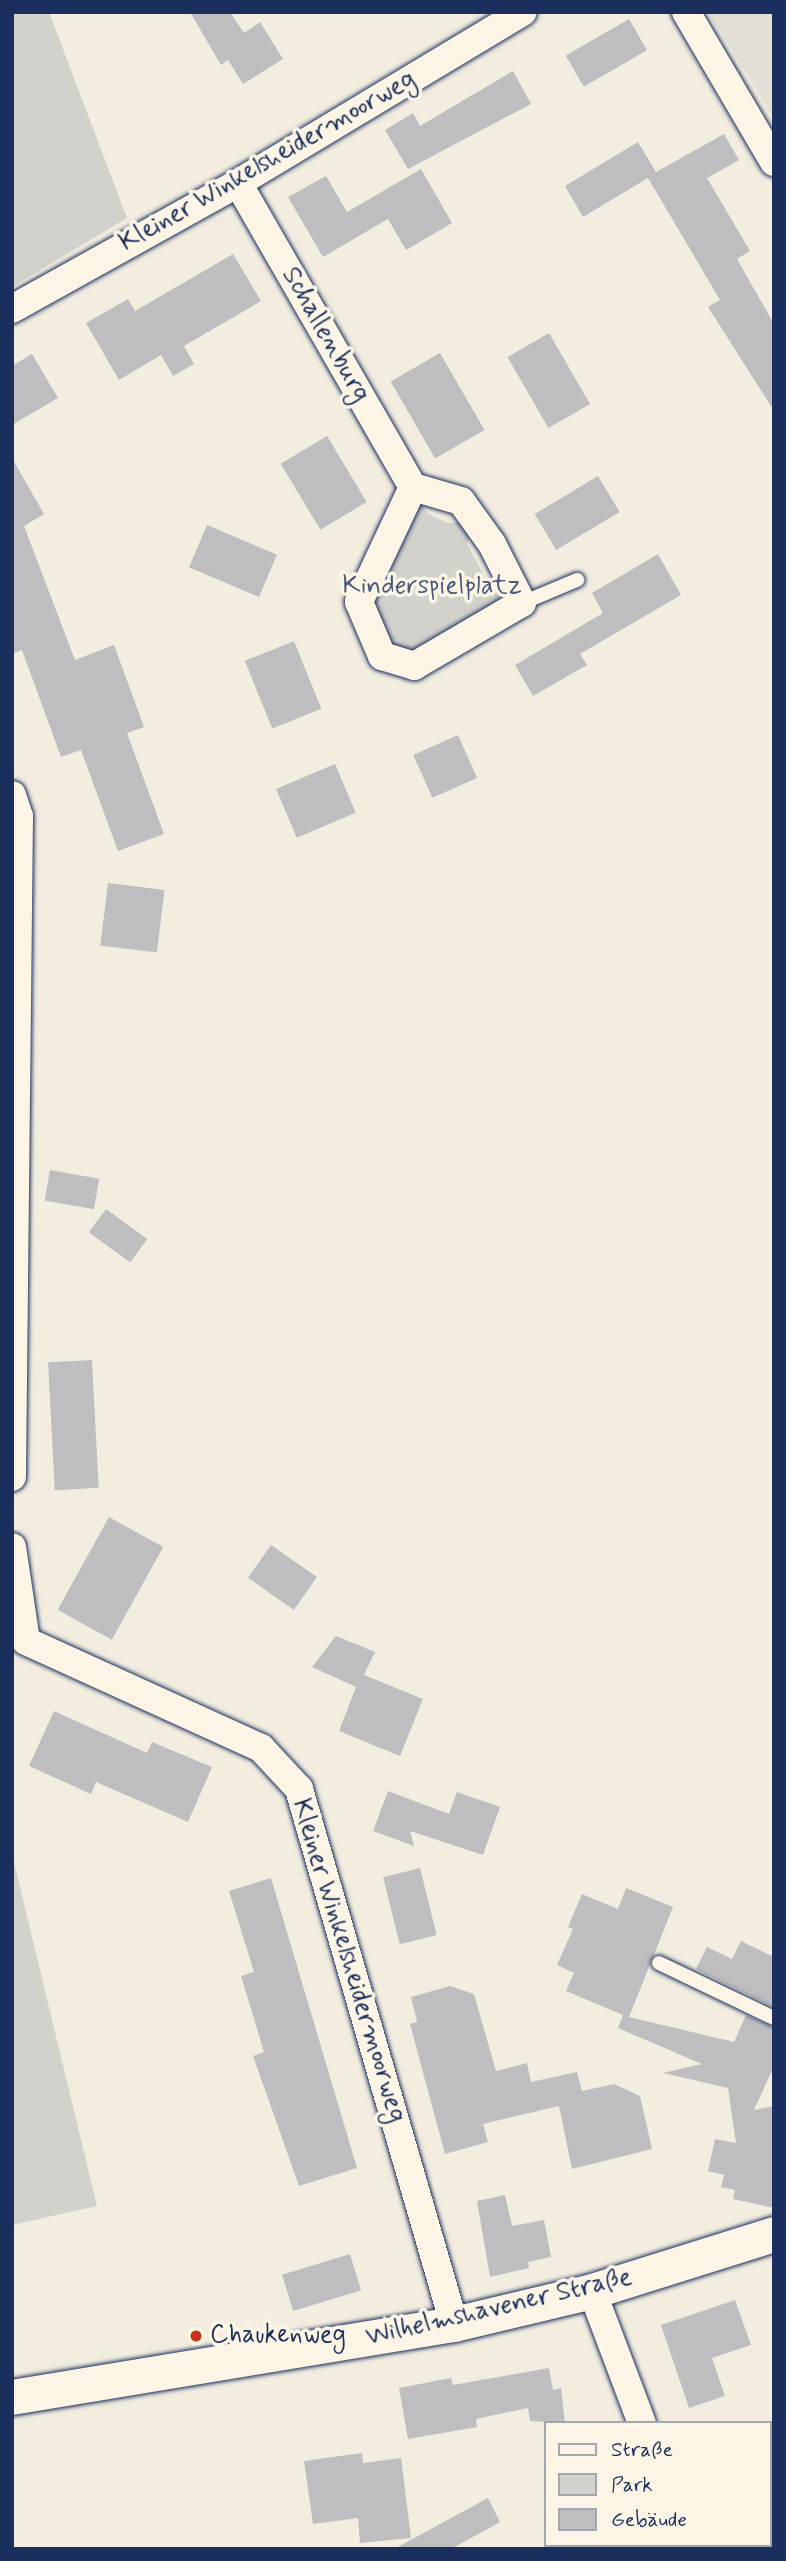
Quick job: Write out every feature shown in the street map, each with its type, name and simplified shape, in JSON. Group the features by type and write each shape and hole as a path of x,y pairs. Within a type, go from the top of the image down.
{"street":[{"name":"Kleiner Winkelsheidermoorweg","path":"12,309 238,183 523,12"},
{"path":"686,12 774,162"},
{"name":"Schallenburg","path":"238,183 412,486"},
{"path":"412,486 461,501 492,544 522,603 414,666 382,656 359,601 412,486"},
{"path":"12,795 19,816 12,1477"},
{"name":"Kleiner Winkelsheidermoorweg","path":"12,1547 26,1641 261,1748 299,1790 454,2324"},
{"name":"Wilhelmshavener Straße","path":"12,2397 454,2324 592,2291 774,2234"},
{"path":"592,2291 641,2421"}],"lane":[{"path":"522,603 577,580"},
{"path":"659,1964 774,2018"}],"shaded area":[{"path":"708,12 774,12 774,118"}],"green space":[{"path":"12,12 49,12 127,218 12,287"},
{"name":"Kinderspielplatz","path":"419,501 427,513 448,523 461,522 471,532 467,544 487,581 501,587 497,604 415,652 395,650 375,616 375,600"},
{"path":"12,1854 97,2206 12,2225"}],"building":[{"path":"190,12 230,12 244,33 260,22 283,59 243,84 228,60 221,65"},
{"path":"629,19 647,50 584,87 566,56"},
{"path":"513,71 531,104 408,169 385,130 413,113 420,126"},
{"path":"724,134 739,160 707,178 750,251 737,259 774,324 774,411 708,307 720,300 648,178 583,217 565,186 638,142 656,172"},
{"path":"421,169 452,223 406,250 388,219 323,257 288,197 326,176 347,212"},
{"path":"233,254 261,301 184,346 194,364 173,376 161,355 119,380 86,323 128,299 135,311"},
{"path":"549,333 590,404 548,428 507,357"},
{"path":"440,353 484,430 435,459 391,382"},
{"path":"32,354 58,398 12,425 12,366"},
{"path":"327,436 367,502 320,530 281,464"},
{"path":"12,458 44,514 24,526 75,660 114,645 144,727 127,733 164,834 118,851 81,750 61,757 22,650 12,654"},
{"path":"598,476 620,512 556,550 535,514"},
{"path":"207,525 277,555 259,597 189,567"},
{"path":"658,554 681,595 580,654 587,665 533,696 515,665 603,613 592,593"},
{"path":"294,641 321,709 272,729 245,661"},
{"path":"458,735 477,778 432,798 413,755"},
{"path":"335,764 356,813 297,838 276,789"},
{"path":"108,883 165,890 157,952 100,946"},
{"path":"50,1170 99,1179 94,1209 45,1201"},
{"path":"106,1209 147,1239 130,1262 89,1232"},
{"path":"92,1360 99,1488 55,1490 48,1362"},
{"path":"109,1517 163,1547 112,1640 58,1610"},
{"path":"271,1545 317,1577 294,1610 248,1578"},
{"path":"336,1636 375,1652 364,1675 423,1699 400,1756 339,1731 356,1687 312,1667"},
{"path":"54,1711 147,1753 152,1742 212,1767 188,1822 96,1782 91,1794 29,1766"},
{"path":"388,1791 449,1814 457,1792 500,1807 483,1855 410,1831 414,1846 373,1831"},
{"path":"420,1868 437,1935 400,1944 383,1877"},
{"path":"271,1878 357,2168 299,2186 253,2056 264,2052 241,1976 254,1972 229,1891"},
{"path":"626,1888 673,1907 629,2017 734,2042 746,2015 774,2027 774,2066 754,2110 774,2106 774,2208 733,2199 735,2190 721,2187 724,2175 708,2171 715,2139 736,2143 728,2088 663,2073 702,2064 618,2028 623,2015 566,1991 574,1973 557,1965 573,1929 568,1927 582,1894 618,1909"},
{"path":"741,1941 772,1956 774,1951 774,2007 696,1969 707,1947 732,1959"},
{"path":"450,1986 474,1994 496,2071 527,2063 531,2082 577,2072 582,2091 614,2084 640,2096 652,2149 572,2169 559,2106 483,2124 488,2142 445,2154 410,2024 417,2022 411,1997"},
{"path":"505,2195 512,2226 544,2220 551,2257 528,2262 529,2268 490,2277 477,2201"},
{"path":"350,2254 361,2290 293,2311 282,2275"},
{"path":"735,2300 751,2345 712,2358 725,2396 689,2408 661,2325"},
{"path":"549,2368 553,2390 561,2388 565,2421 530,2421 528,2408 476,2419 477,2427 408,2439 399,2388 451,2378 453,2385"},
{"path":"362,2453 363,2463 401,2458 411,2538 360,2543 358,2518 313,2524 304,2461"},
{"path":"488,2498 500,2522 451,2549 394,2549"}],"place":[{"name":"Chaukenweg","path":"196,2336"}]}
